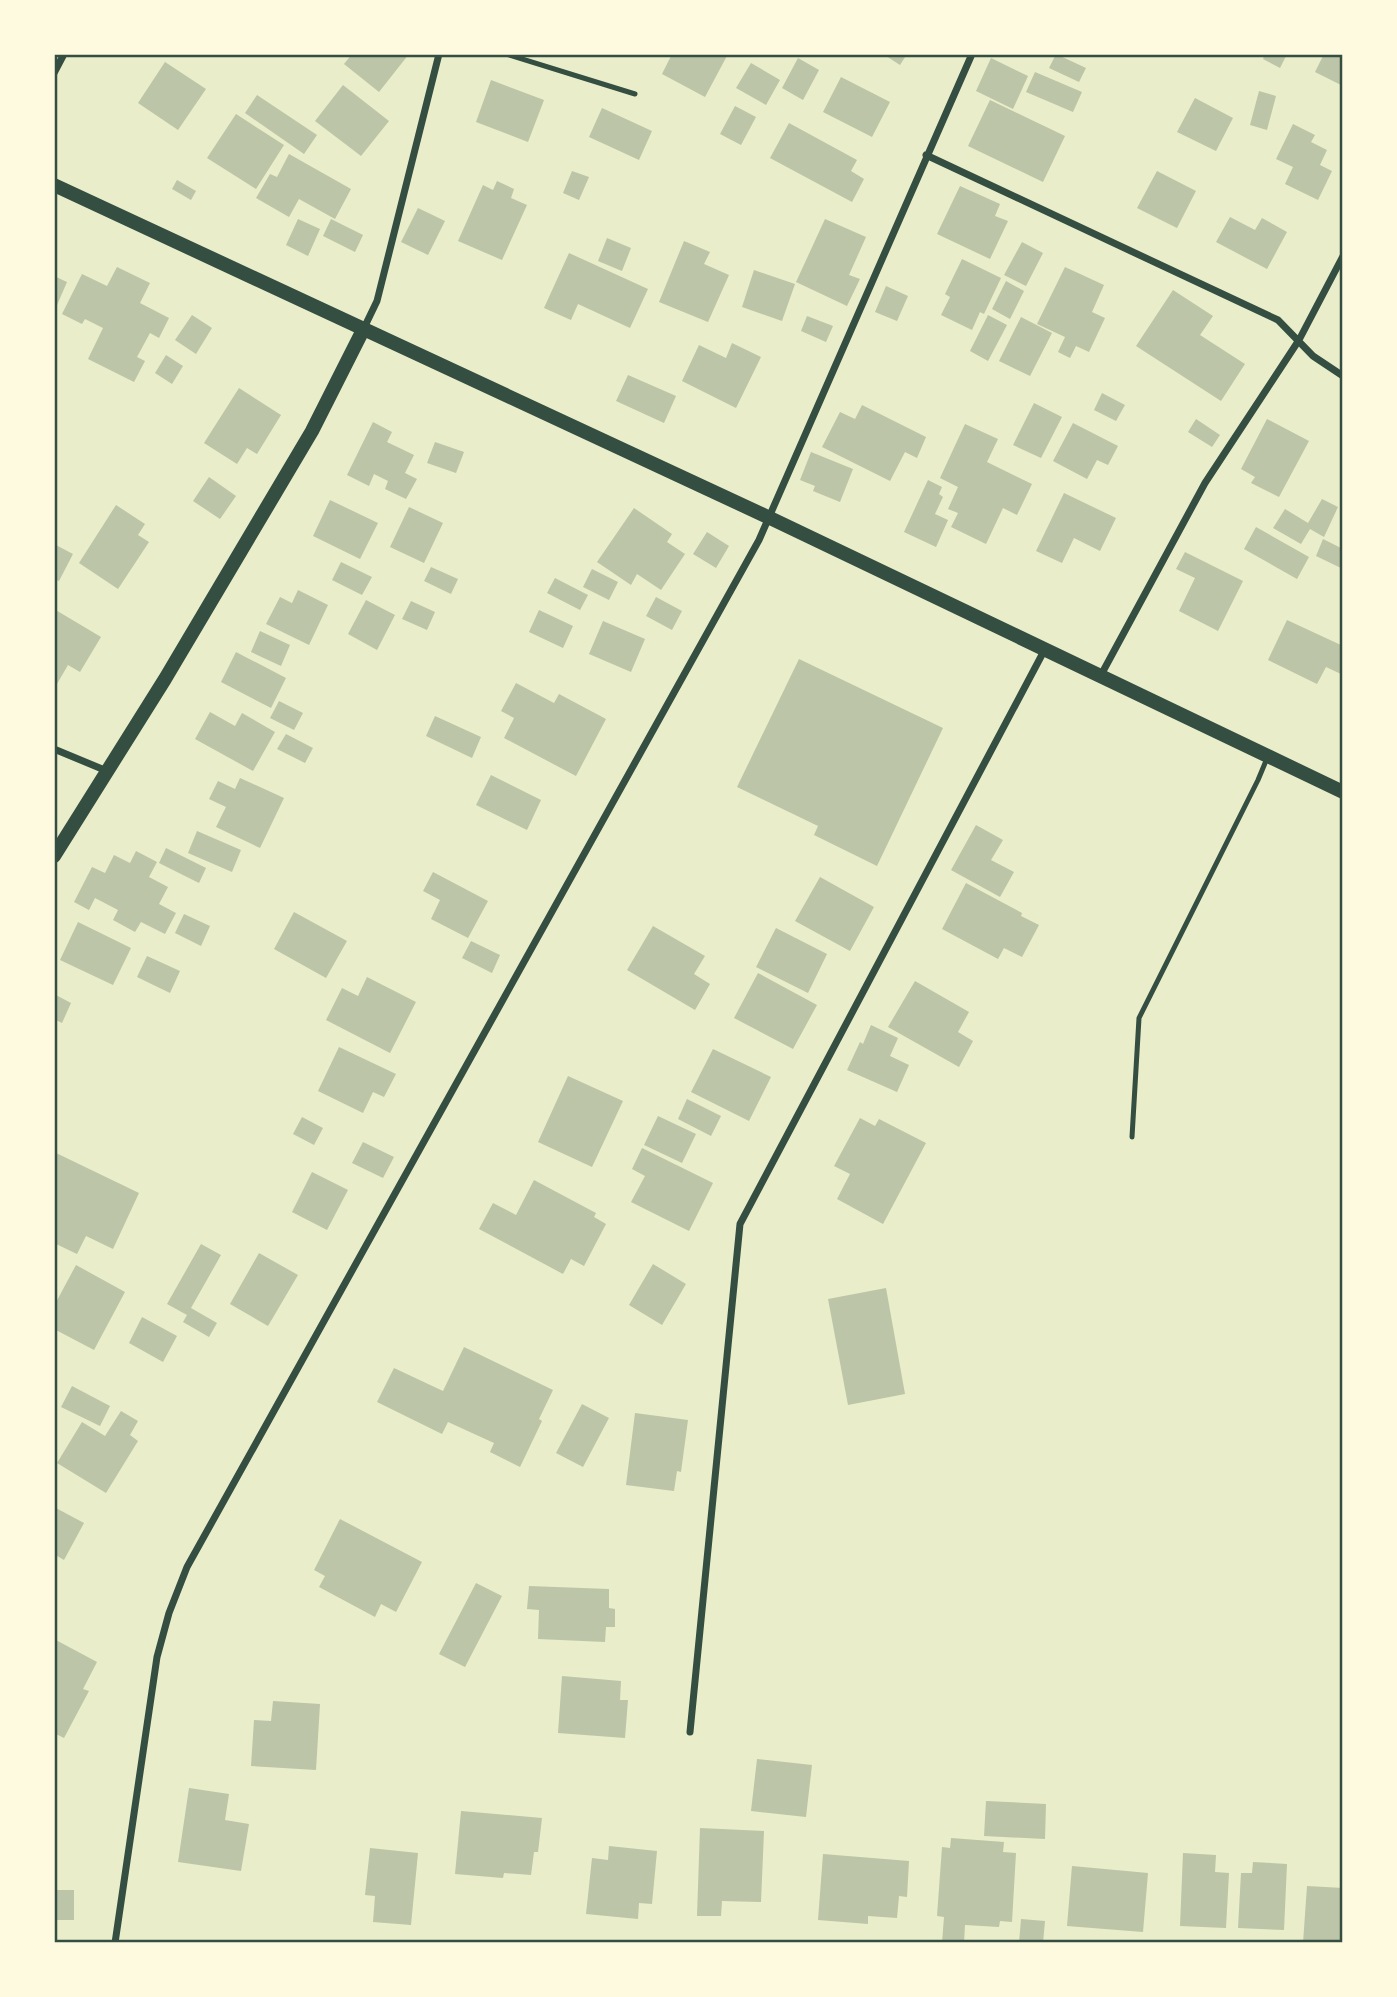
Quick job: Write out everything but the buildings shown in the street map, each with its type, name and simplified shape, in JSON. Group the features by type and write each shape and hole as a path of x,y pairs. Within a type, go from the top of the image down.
{"main road":[{"path":"54,185 770,517 1343,792"},
{"path":"54,856 164,679 312,431 365,328"}],"street":[{"path":"54,73 64,54"},
{"path":"365,328 376,301 439,54"},
{"path":"114,1943 157,1657 169,1613 187,1567 770,517 972,54"},
{"path":"926,155 1278,320 1312,356 1343,376"},
{"path":"1101,675 1205,482 1299,340 1343,256"},
{"path":"690,1732 740,1224 1045,648"},
{"path":"54,749 107,771"}],"lane":[{"path":"506,54 635,94"},
{"path":"1132,1137 1139,1018 1268,756"}]}
